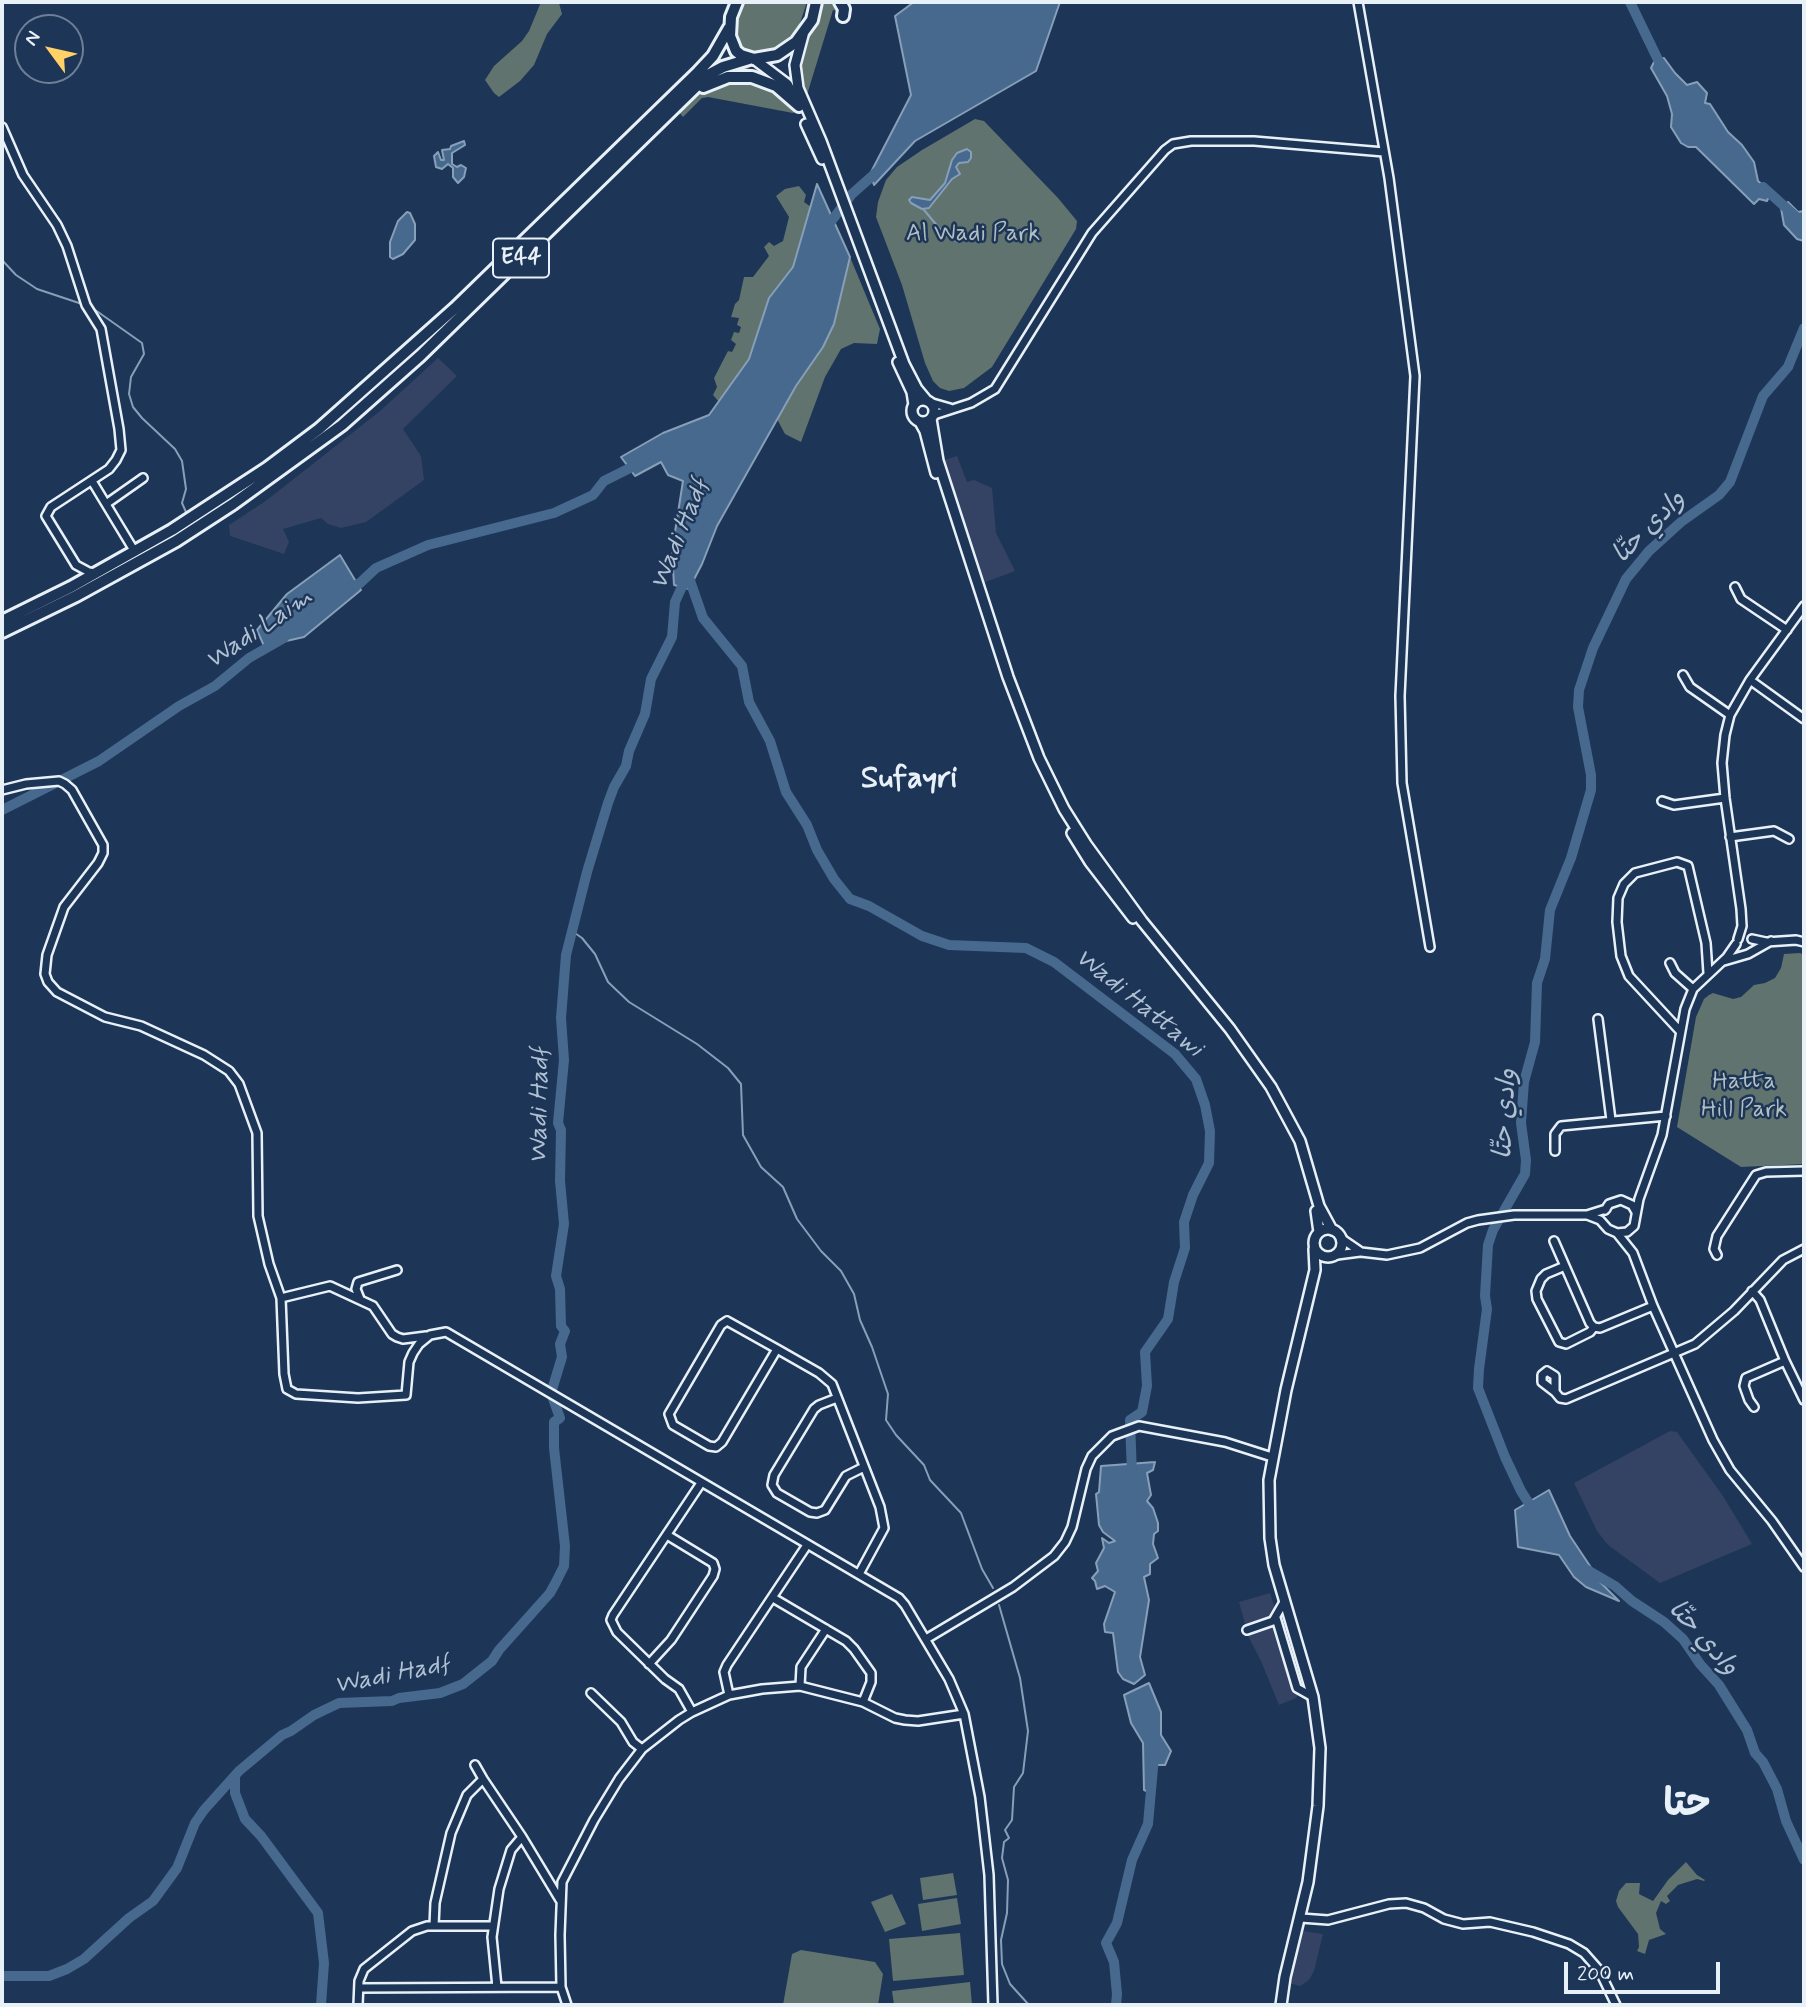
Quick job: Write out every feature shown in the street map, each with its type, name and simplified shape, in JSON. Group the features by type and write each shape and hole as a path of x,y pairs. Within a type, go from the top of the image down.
{"highway":[{"path":"737,2 729,28 730,36 736,51 752,59 777,55 787,49 804,33 818,3"},
{"path":"840,2 844,16"},
{"name":"E44","path":"2,621 135,552 215,503 267,468 328,421 455,308 698,72 713,56 729,28"},
{"name":"E44","path":"2,632 128,569 176,541 342,425 413,363 715,71 752,59"},
{"path":"686,98 716,79 746,76 776,86 799,106"},
{"path":"245,495 242,493 243,489 260,478 267,468"}],"main road":[{"path":"804,33 797,52 796,82 834,183"},
{"path":"752,59 787,84 799,106 844,207 905,364 917,389 934,409 932,417 938,461 1008,677 1035,748 1064,809 1142,921 1230,1029 1271,1087 1294,1128 1319,1206 1332,1230 1342,1240 1340,1250 1312,1282"},
{"path":"844,207 901,371 912,392 912,414 925,431 932,462 1003,679 1037,764 1066,823 1095,869 1224,1030 1271,1097 1300,1154 1317,1215 1318,1232 1314,1240 1316,1263 1269,1480 1270,1538 1274,1565 1313,1697 1320,1748 1319,1794 1308,1882 1281,2005"},
{"path":"914,405 918,401 928,401"},
{"path":"920,422 932,417"},
{"path":"1318,1232 1332,1230"},
{"path":"1314,1249 1321,1256 1334,1256"}],"street":[{"path":"1358,2 1384,152 1415,376 1400,696 1402,783 1430,947"},
{"path":"2,127 18,166 57,225 67,246 86,305 101,329 118,418 121,450 116,460 109,469 54,505 47,513 47,520 76,565 77,572 71,587"},
{"path":"932,417 984,397 995,388 1092,233 1165,149 1173,144 1191,141 1254,141 1384,152"},
{"path":"928,401 954,408"},
{"path":"106,504 143,478"},
{"path":"92,481 135,552"},
{"path":"76,565 97,573"},
{"path":"1735,587 1741,599 1787,630"},
{"path":"1745,955 1737,950 1742,926 1721,763 1730,715 1750,680 1804,606"},
{"path":"1683,676 1690,687 1730,715"},
{"path":"1750,680 1804,719"},
{"path":"2,790 26,784 59,781 65,784 72,790 103,845 103,853 98,863 64,907 47,955 45,974 48,982 57,992 105,1017 141,1026 204,1055 229,1071 239,1084 257,1133 258,1216 261,1235 281,1298 285,1387 296,1394 358,1398 406,1395 413,1353 430,1335"},
{"path":"1662,801 1674,805 1725,798"},
{"path":"1730,837 1774,831 1788,839"},
{"path":"1680,1031 1629,976 1621,956 1617,922 1618,898 1624,884 1635,873 1677,862 1688,866 1706,943 1708,973"},
{"path":"1742,926 1755,944 1753,950"},
{"path":"1804,942 1771,941 1743,936 1722,962 1693,989 1680,1031 1667,1115 1656,1156 1642,1187 1631,1236 1633,1253 1653,1306 1713,1440 1730,1470 1772,1521 1804,1567"},
{"path":"1722,962 1745,955 1771,941"},
{"path":"1670,963 1675,973 1693,989"},
{"path":"1598,1019 1611,1120"},
{"path":"1555,1151 1555,1135 1561,1126 1667,1115"},
{"path":"1717,1255 1714,1248 1717,1236 1756,1175 1766,1172 1804,1171"},
{"path":"1334,1256 1361,1252 1387,1255 1407,1252 1467,1223 1486,1219 1514,1215 1587,1215 1606,1209 1615,1201 1642,1187"},
{"path":"1621,1200 1632,1205 1636,1213"},
{"path":"1605,1225 1606,1209"},
{"path":"1587,1215 1617,1233 1633,1253"},
{"path":"1617,1233 1627,1232 1634,1226"},
{"path":"1342,1240 1361,1252"},
{"path":"1555,1241 1594,1327 1600,1328 1653,1306"},
{"path":"1555,1392 1562,1399 1566,1399 1675,1354 1706,1336 1783,1260 1804,1249"},
{"path":"1565,1266 1550,1272 1541,1279 1537,1287 1537,1299 1556,1339 1566,1344 1590,1332 1594,1327"},
{"path":"360,1300 356,1289 358,1282 397,1270"},
{"path":"281,1298 326,1286 375,1308 391,1334 397,1337 414,1338 446,1332 899,1598 949,1679 964,1714 981,1797 989,1875 993,2005"},
{"path":"1752,1291 1760,1300 1785,1361 1803,1395"},
{"path":"777,1349 720,1445 709,1446 671,1422 670,1408 722,1323 729,1321 829,1379 880,1507 884,1528 859,1574"},
{"path":"1754,1407 1749,1400 1744,1380 1785,1361"},
{"path":"837,1398 814,1409 774,1475 772,1485 777,1493 810,1512 817,1513 825,1510 846,1476 864,1467"},
{"path":"926,1639 1013,1587 1054,1556 1072,1527 1086,1469 1092,1456 1112,1436 1139,1426 1273,1454"},
{"path":"692,1712 679,1689 617,1632 611,1620 701,1483"},
{"path":"649,1664 671,1640 715,1569 713,1563 667,1535"},
{"path":"729,1695 724,1672 807,1545"},
{"path":"773,1598 846,1641 868,1666 871,1682 863,1702"},
{"path":"1247,1630 1276,1618 1284,1602"},
{"path":"1276,1618 1297,1688 1313,1697"},
{"path":"800,1686 801,1667 826,1629"},
{"path":"567,2005 561,1987 562,1882 619,1779 642,1749 692,1712 729,1695 800,1686 863,1702 895,1718 905,1720 918,1721 964,1714"},
{"path":"591,1693 642,1749"},
{"path":"475,1765 548,1878 561,1903"},
{"path":"434,1926 435,1903 452,1833 467,1795 483,1779"},
{"path":"497,1987 493,1926 499,1889 507,1861 517,1841 523,1838"},
{"path":"548,1878 560,1880 566,1875"},
{"path":"1301,1918 1328,1920 1389,1904 1406,1903 1463,1924 1490,1922 1532,1933 1569,1944 1584,1953 1599,1970 1616,2005"},
{"path":"358,2005 361,1974 368,1965 412,1931 434,1926 493,1926"},
{"path":"359,1988 561,1987"}],"shaded area":[{"path":"438,358 457,376 403,429 421,456 424,480 366,522 341,528 328,524 321,518 283,529 289,542 284,554 230,536 229,525 267,500 380,411"},
{"path":"957,456 967,482 974,480 992,488 996,533 1015,571 983,583 941,461"},
{"path":"1670,1431 1677,1432 1723,1496 1752,1544 1660,1583 1608,1545 1597,1531 1574,1483"},
{"path":"1270,1593 1301,1689 1296,1698 1279,1705 1249,1638 1239,1602"},
{"path":"1303,1931 1323,1934 1314,1971 1309,1980 1300,1986 1289,1983"}],"green space":[{"path":"541,2 559,3 562,14 547,34 534,65 520,81 499,97 485,80 494,66 522,41"},
{"path":"741,2 807,2 799,26 788,39 772,50 753,55 734,45 731,25"},
{"path":"820,2 834,2 837,11 833,10 806,98 799,83 800,53 814,26"},
{"path":"737,66 765,72 777,81 797,107 797,111 793,113 708,97 702,98 683,117 678,111 708,79"},
{"name":"Al Wadi Park","path":"975,119 984,121 1077,221 1076,229 992,367 964,388 949,391 940,388 933,381 925,363 902,285 876,217 886,180 897,167"},
{"path":"799,186 806,195 804,202 811,207 793,267 769,298 749,359 719,402 713,395 717,387 714,378 728,351 732,352 736,344 731,340 734,332 739,333 741,327 737,325 739,318 731,317 739,300 744,277 753,277 769,256 764,247 769,242 774,246 783,241 789,217 776,196 785,189"},
{"path":"850,257 880,329 877,344 854,343 841,349 825,377 801,442 785,434 777,419 834,324"},
{"name":"Hatta Hill Park","path":"1784,954 1804,955 1804,1164 1741,1167 1677,1127 1696,1017 1704,999 1709,995 1713,993 1733,999 1741,997 1754,985 1775,978 1781,968"},
{"path":"1686,1862 1705,1880 1697,1879 1678,1885 1667,1896 1670,1901 1666,1904 1661,1901 1656,1913 1660,1929 1666,1934 1649,1940 1645,1954 1637,1951 1638,1934 1618,1907 1616,1901 1619,1891 1626,1883 1640,1883 1639,1894 1653,1901 1668,1880"},
{"path":"953,1873 957,1895 923,1900 920,1878"},
{"path":"892,1894 906,1924 885,1932 871,1902"},
{"path":"957,1898 961,1924 922,1931 918,1904"},
{"path":"960,1933 964,1975 893,1981 889,1939"},
{"path":"801,1950 875,1962 883,1974 878,2005 783,2005 792,1954"},
{"path":"970,1982 972,2005 894,2005 892,1991"}],"water":[{"path":"914,2 1060,2 1036,71 915,141 874,185 870,174 911,95 895,16"},
{"path":"1664,58 1687,85 1697,82 1707,93 1705,103 1710,104 1728,132 1742,145 1754,162 1758,181 1771,192 1767,201 1759,199 1754,204 1696,147 1681,143 1671,127 1672,114 1667,96 1651,68 1655,60"},
{"path":"464,141 465,145 452,153 452,164 466,168 464,177 458,183 453,177 453,168 448,164 442,169 436,167 434,156 438,152 441,160 444,160 442,150 450,149 451,146"},
{"path":"967,149 971,152 971,158 968,162 959,163 956,167 960,174 952,179 929,208 922,209 911,203 909,200 912,197 930,200 945,183 957,153"},
{"path":"817,184 850,257 834,324 717,526 689,589 674,585 672,551 683,481 668,475 661,462 635,476 621,457 663,433 709,415 749,359 769,298 793,267"},
{"path":"1788,202 1798,212 1804,211 1804,241 1797,239 1784,225 1781,208"},
{"path":"407,212 415,224 415,240 403,254 393,259 390,257 390,242 398,221"},
{"path":"340,555 361,590 304,637 264,646 257,630 287,594"},
{"path":"1155,1462 1153,1470 1147,1473 1151,1495 1147,1501 1153,1508 1158,1523 1153,1544 1158,1558 1150,1564 1150,1574 1144,1577 1149,1600 1140,1657 1145,1675 1134,1684 1123,1679 1118,1672 1113,1633 1105,1632 1104,1624 1115,1592 1105,1586 1097,1589 1092,1578 1098,1571 1096,1563 1104,1548 1102,1538 1109,1543 1115,1541 1103,1532 1099,1525 1096,1494 1099,1492 1101,1466"},
{"path":"1549,1490 1570,1536 1596,1578 1619,1601 1586,1587 1574,1577 1559,1555 1518,1547 1515,1510"},
{"path":"1149,1683 1161,1712 1161,1735 1171,1751 1165,1765 1157,1765 1151,1771 1151,1793 1144,1790 1143,1743 1131,1723 1124,1695"}],"waterway":[{"name":"وادي حتّا","path":"1630,2 1663,70"},
{"name":"Wadi Hadf","path":"826,228 852,194 879,170"},
{"name":"وادي حتّا","path":"1763,187 1804,224"},
{"path":"924,210 945,235 958,242"},
{"path":"2,260 16,275 37,289 82,304"},
{"path":"91,307 142,343 144,354 131,377 129,394 133,407 175,449 182,461 186,489 182,503 186,512"},
{"name":"وادي حتّا","path":"1535,1513 1505,1457 1478,1388 1479,1369 1487,1309 1485,1296 1488,1245 1493,1230 1525,1174 1521,1123 1524,1082 1535,1042 1537,983 1545,959 1550,910 1571,858 1591,790 1591,775 1578,707 1579,690 1593,648 1626,579 1649,551 1681,522 1719,495 1730,482 1763,396 1788,367 1804,328"},
{"name":"Wadi Laim","path":"347,590 360,583 376,568 428,545 554,513 593,495 604,481 640,463"},
{"name":"Wadi Hattawi","path":"687,572 703,618 742,666 749,702 770,741 786,792 807,825 817,850 834,879 850,899 869,906 922,936 949,945 1026,948 1054,962 1175,1054 1196,1079 1210,1131 1209,1163 1193,1195 1184,1222 1185,1248 1174,1282 1168,1319 1145,1352 1147,1386 1142,1412 1130,1420 1132,1475"},
{"name":"Wadi Hadf","path":"2,1976 49,1976 67,1969 84,1959 129,1918 153,1901 177,1868 195,1823 204,1810 239,1771 282,1735 339,1703 392,1701 440,1693 463,1684 492,1661 550,1593 564,1566 565,1546 554,1448 554,1422 560,1418 551,1393 562,1357 560,1344 565,1331 561,1326 560,1289 556,1276 564,1224 560,1181 561,1130 558,1123 564,1060 561,1018 566,955 608,803 626,766 629,751 645,714 651,679 672,637 675,602 686,578"},
{"name":"Wadi Laim","path":"2,810 99,761 179,706 215,686 249,658 284,638"},
{"path":"572,931 582,938 595,954 608,982 629,1002 697,1044 728,1068 741,1084 743,1135 761,1167 783,1187 797,1219 821,1251 841,1271 854,1294 860,1320 888,1394 886,1420 924,1465 930,1480 961,1513 982,1569 993,1588"},
{"name":"وادي حتّا","path":"1584,1568 1615,1586 1664,1622 1683,1639 1719,1685 1747,1730 1755,1753 1763,1762 1777,1789 1786,1821 1804,1860"},
{"path":"999,1605 1020,1678 1028,1731 1023,1773 1014,1787 1012,1820 1005,1830 1009,1838 1004,1842 1002,1858 1008,1880 1007,1913 1001,1940 1002,1964 1010,1984 1029,2005"},
{"name":"Wadi Hattawi","path":"1116,2005 1114,1962 1106,1943 1117,1923 1132,1860 1148,1824 1154,1757"},
{"path":"235,1776 235,1793 245,1819 261,1836 318,1913 324,1963 321,2005"}],"district":[{"name":"Sufayri","path":"909,780"},
{"name":"حتا","path":"1687,1807"}]}
